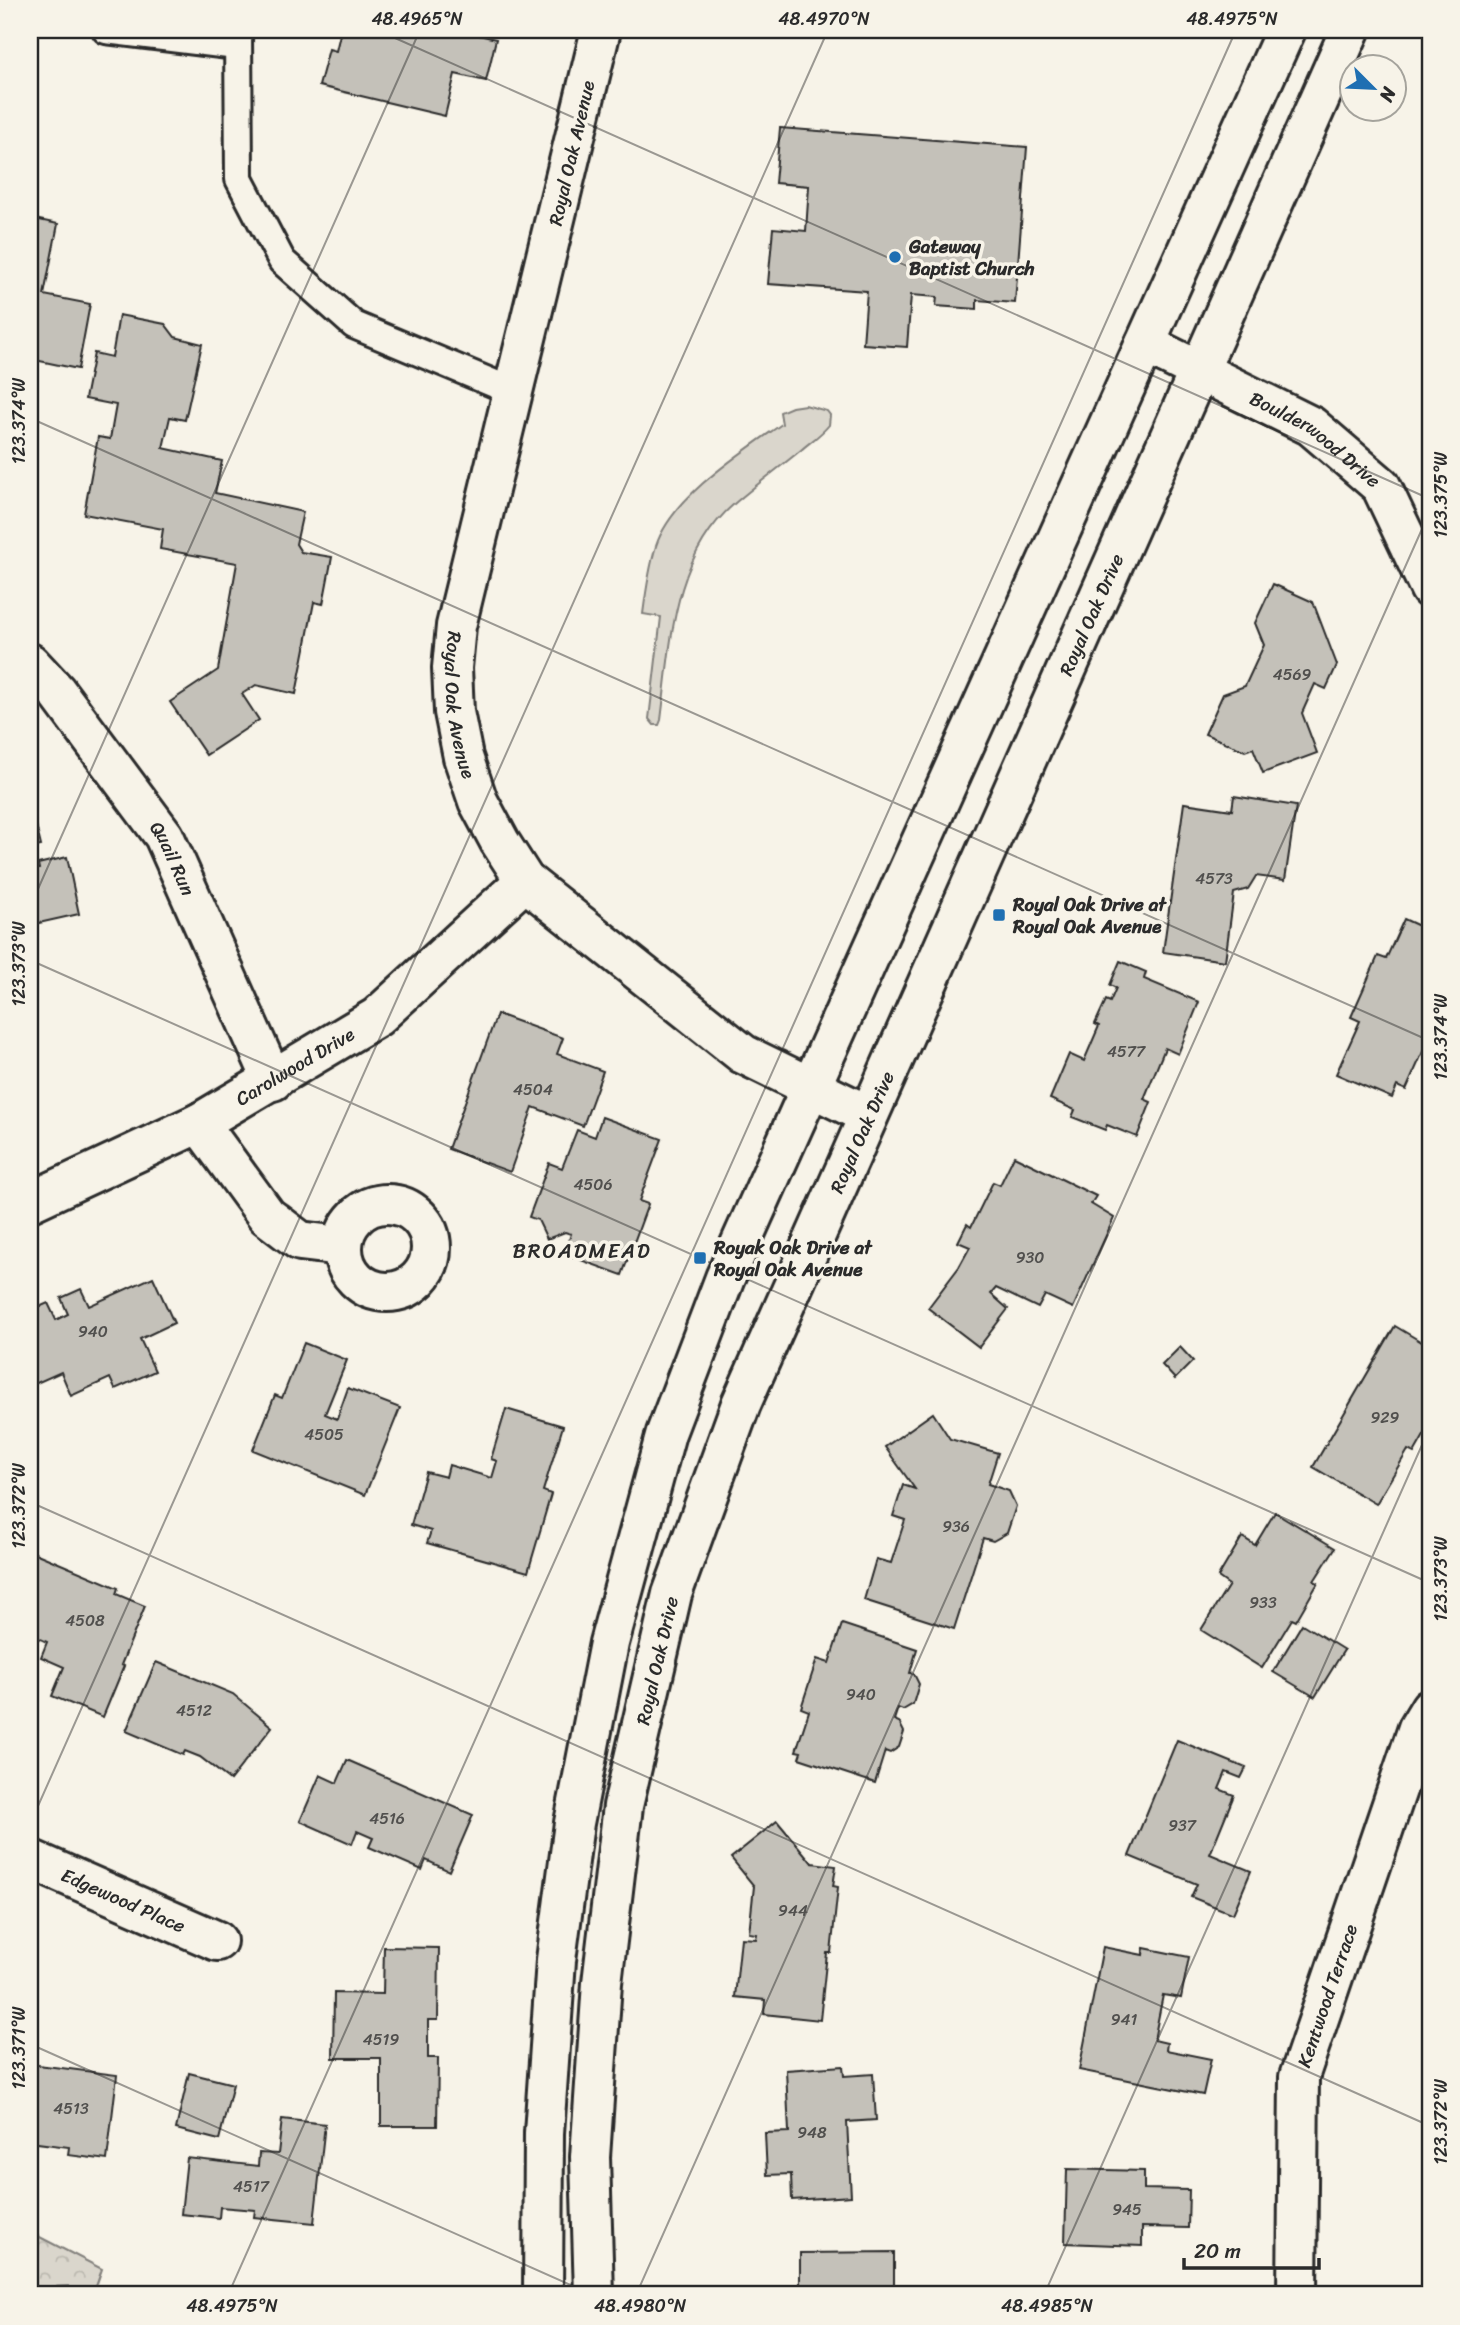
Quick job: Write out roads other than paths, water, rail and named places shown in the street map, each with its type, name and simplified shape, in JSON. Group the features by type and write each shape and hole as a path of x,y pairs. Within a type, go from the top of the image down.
{"main road":[{"name":"Royal Oak Avenue","path":"601,30 456,626 452,668 454,712 463,757 478,801 524,881 743,1054 868,1115"},
{"path":"543,2295 544,2133 556,1960 574,1823 608,1643 666,1433 725,1278 1286,30"},
{"name":"Royal Oak Drive","path":"594,2295 590,2157 601,1983 623,1807 669,1607 741,1404 1350,30"},
{"name":"Boulderwood Drive","path":"1145,344 1311,426 1381,486 1430,589"},
{"name":"Quail Run","path":"30,663 57,692 164,836 273,1081"},
{"name":"Carolwood Drive","path":"30,1202 199,1123 377,1017 524,881"},
{"path":"199,1123 267,1216 300,1241 341,1246"},
{"name":"Kentwood Terrace","path":"1297,2295 1299,2077 1418,1728 1430,1707"},
{"name":"Edgewood Place","path":"30,1859 217,1941"}],"lane":[{"path":"106,30 237,38 239,179 282,261 354,325 514,392"}],"place":[{"name":"Gateway Baptist Church","path":"895,257"},
{"name":"Royal Oak Drive at Royal Oak Avenue","path":"999,915"},
{"name":"Royak Oak Drive at Royal Oak Avenue","path":"700,1258"}],"district":[{"name":"BROADMEAD","path":"582,1251"}]}
